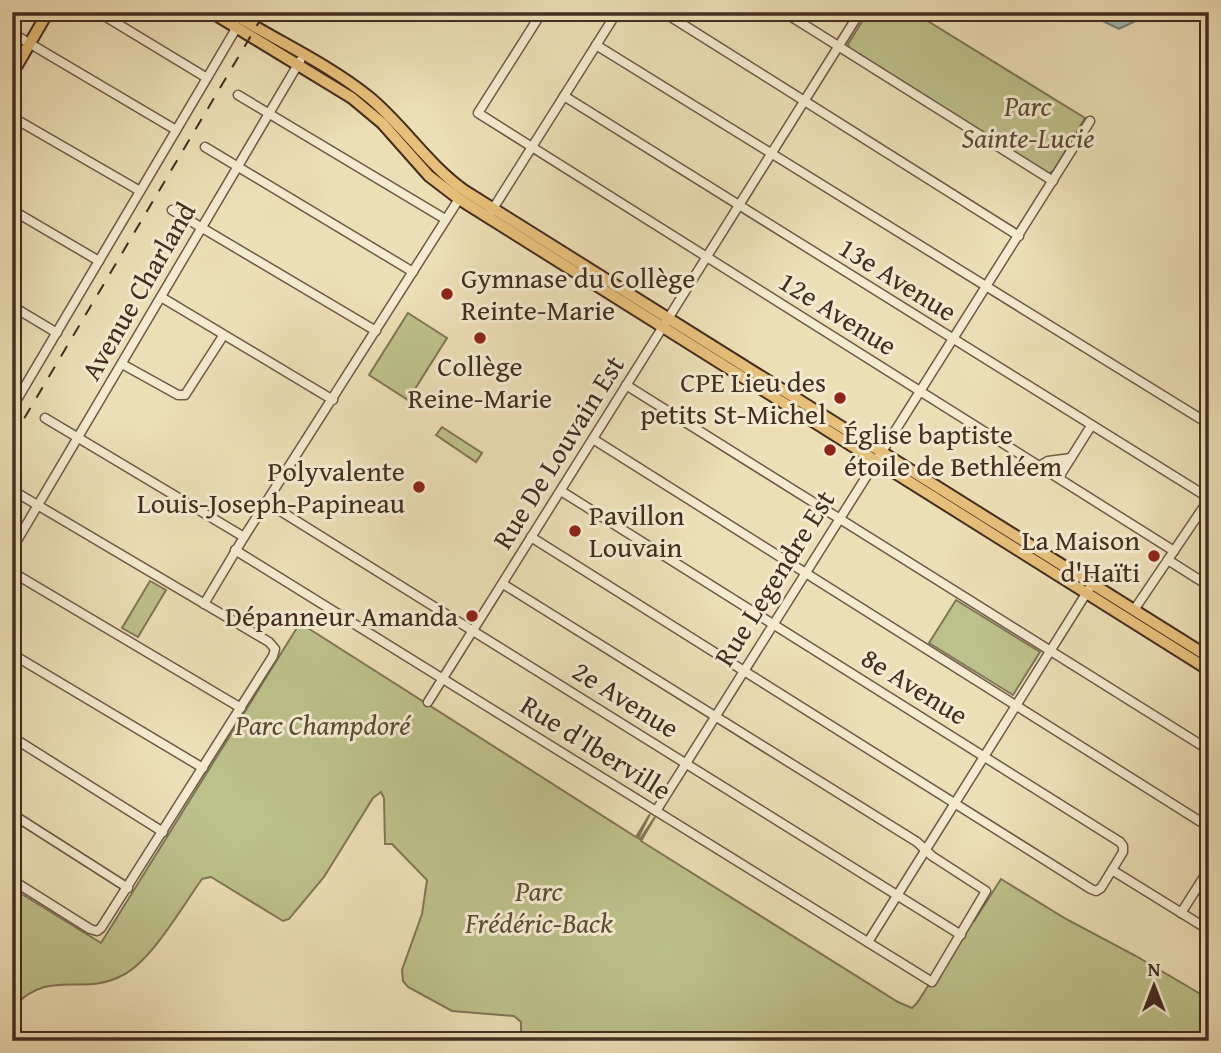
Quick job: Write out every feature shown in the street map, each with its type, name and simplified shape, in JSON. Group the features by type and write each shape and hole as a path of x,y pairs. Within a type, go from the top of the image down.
{"main road":[{"path":"12,74 48,12"},
{"path":"211,12 235,17 301,60 367,109 419,166 458,200 490,213"},
{"path":"301,60 346,81 372,100 435,166 490,213 1089,588 1209,670"},
{"path":"1089,588 1134,610 1209,657"}],"street":[{"path":"98,12 207,78"},
{"name":"12e Avenue","path":"542,12 478,113 1174,551"},
{"path":"490,213 617,12"},
{"path":"663,12 1020,236"},
{"path":"784,12 1054,181"},
{"name":"Rue De Louvain Est","path":"428,702 860,12"},
{"path":"14,403 207,78 235,17"},
{"path":"12,33 177,130"},
{"path":"596,45 1209,424"},
{"name":"Avenue Charland","path":"12,549 301,60"},
{"path":"238,95 445,219"},
{"name":"13e Avenue","path":"564,96 1209,499"},
{"path":"12,117 140,191"},
{"name":"Rue Legendre Est","path":"656,811 1090,121"},
{"path":"205,147 413,272"},
{"path":"204,604 235,550 458,200"},
{"path":"12,210 99,261"},
{"path":"172,210 376,331"},
{"path":"161,297 333,400"},
{"path":"12,306 57,333"},
{"path":"122,364 178,395 185,396 223,336"},
{"path":"626,385 1209,750"},
{"path":"45,418 244,537"},
{"path":"1059,477 1091,426"},
{"path":"593,439 1209,827"},
{"path":"1040,466 1048,461 1071,458"},
{"path":"12,490 269,642 275,649 128,888 97,931 12,880"},
{"name":"8e Avenue","path":"561,491 1120,842 1123,852 1112,870"},
{"path":"1134,610 1209,499"},
{"name":"2e Avenue","path":"266,502 961,935"},
{"path":"1198,516 1209,523"},
{"path":"531,537 1091,889 1096,891 1101,888 1112,870 1209,930"},
{"name":"Rue d'Iberville","path":"235,550 932,982 961,935"},
{"path":"1168,560 1209,586"},
{"path":"12,572 241,708"},
{"path":"503,584 917,842 986,891 961,935"},
{"path":"868,942 1089,588"},
{"path":"12,654 203,768"},
{"path":"12,737 163,832"},
{"path":"12,814 128,888"},
{"path":"1181,913 1209,869"}],"green space":[{"name":"Parc Sainte-Lucie","path":"868,12 913,12 1085,118 1054,170 1048,174 849,48 848,44"},
{"path":"408,313 447,338 408,400 369,375"},
{"path":"442,427 482,453 476,462 436,435"},
{"path":"150,581 166,590 138,637 122,628"},
{"path":"956,600 1040,652 1013,695 929,643"},
{"name":"Parc Frédéric-Back","path":"300,623 636,837 650,814 638,838 640,839 655,817 641,841 898,1002 912,1008 917,1003 965,928 974,921 1001,879 1066,919 1209,999 1209,1041 521,1040 521,1022 514,1016 452,1011 408,987 403,981 402,970 422,914 427,880 392,844 385,844 384,798 381,792 373,798 324,877 289,919 283,921 211,877 202,879 166,932 134,968 108,981 94,984 40,988 12,1008 12,888 101,943"}],"water":[{"path":"1084,12 1154,12 1119,29"}],"railway":[{"path":"12,439 265,12"}],"place":[{"name":"Gymnase du Collège Reinte-Marie","path":"447,294"},
{"name":"Collège Reine-Marie","path":"480,338"},
{"name":"CPE Lieu des petits St-Michel","path":"840,398"},
{"name":"Église baptiste étoile de Bethléem","path":"830,450"},
{"name":"Polyvalente Louis-Joseph-Papineau","path":"419,487"},
{"name":"Pavillon Louvain","path":"575,531"},
{"name":"La Maison d'Haïti","path":"1154,556"},
{"name":"Dépanneur Amanda","path":"472,616"}],"park label":[{"name":"Parc Champdoré","path":"323,725"}]}
